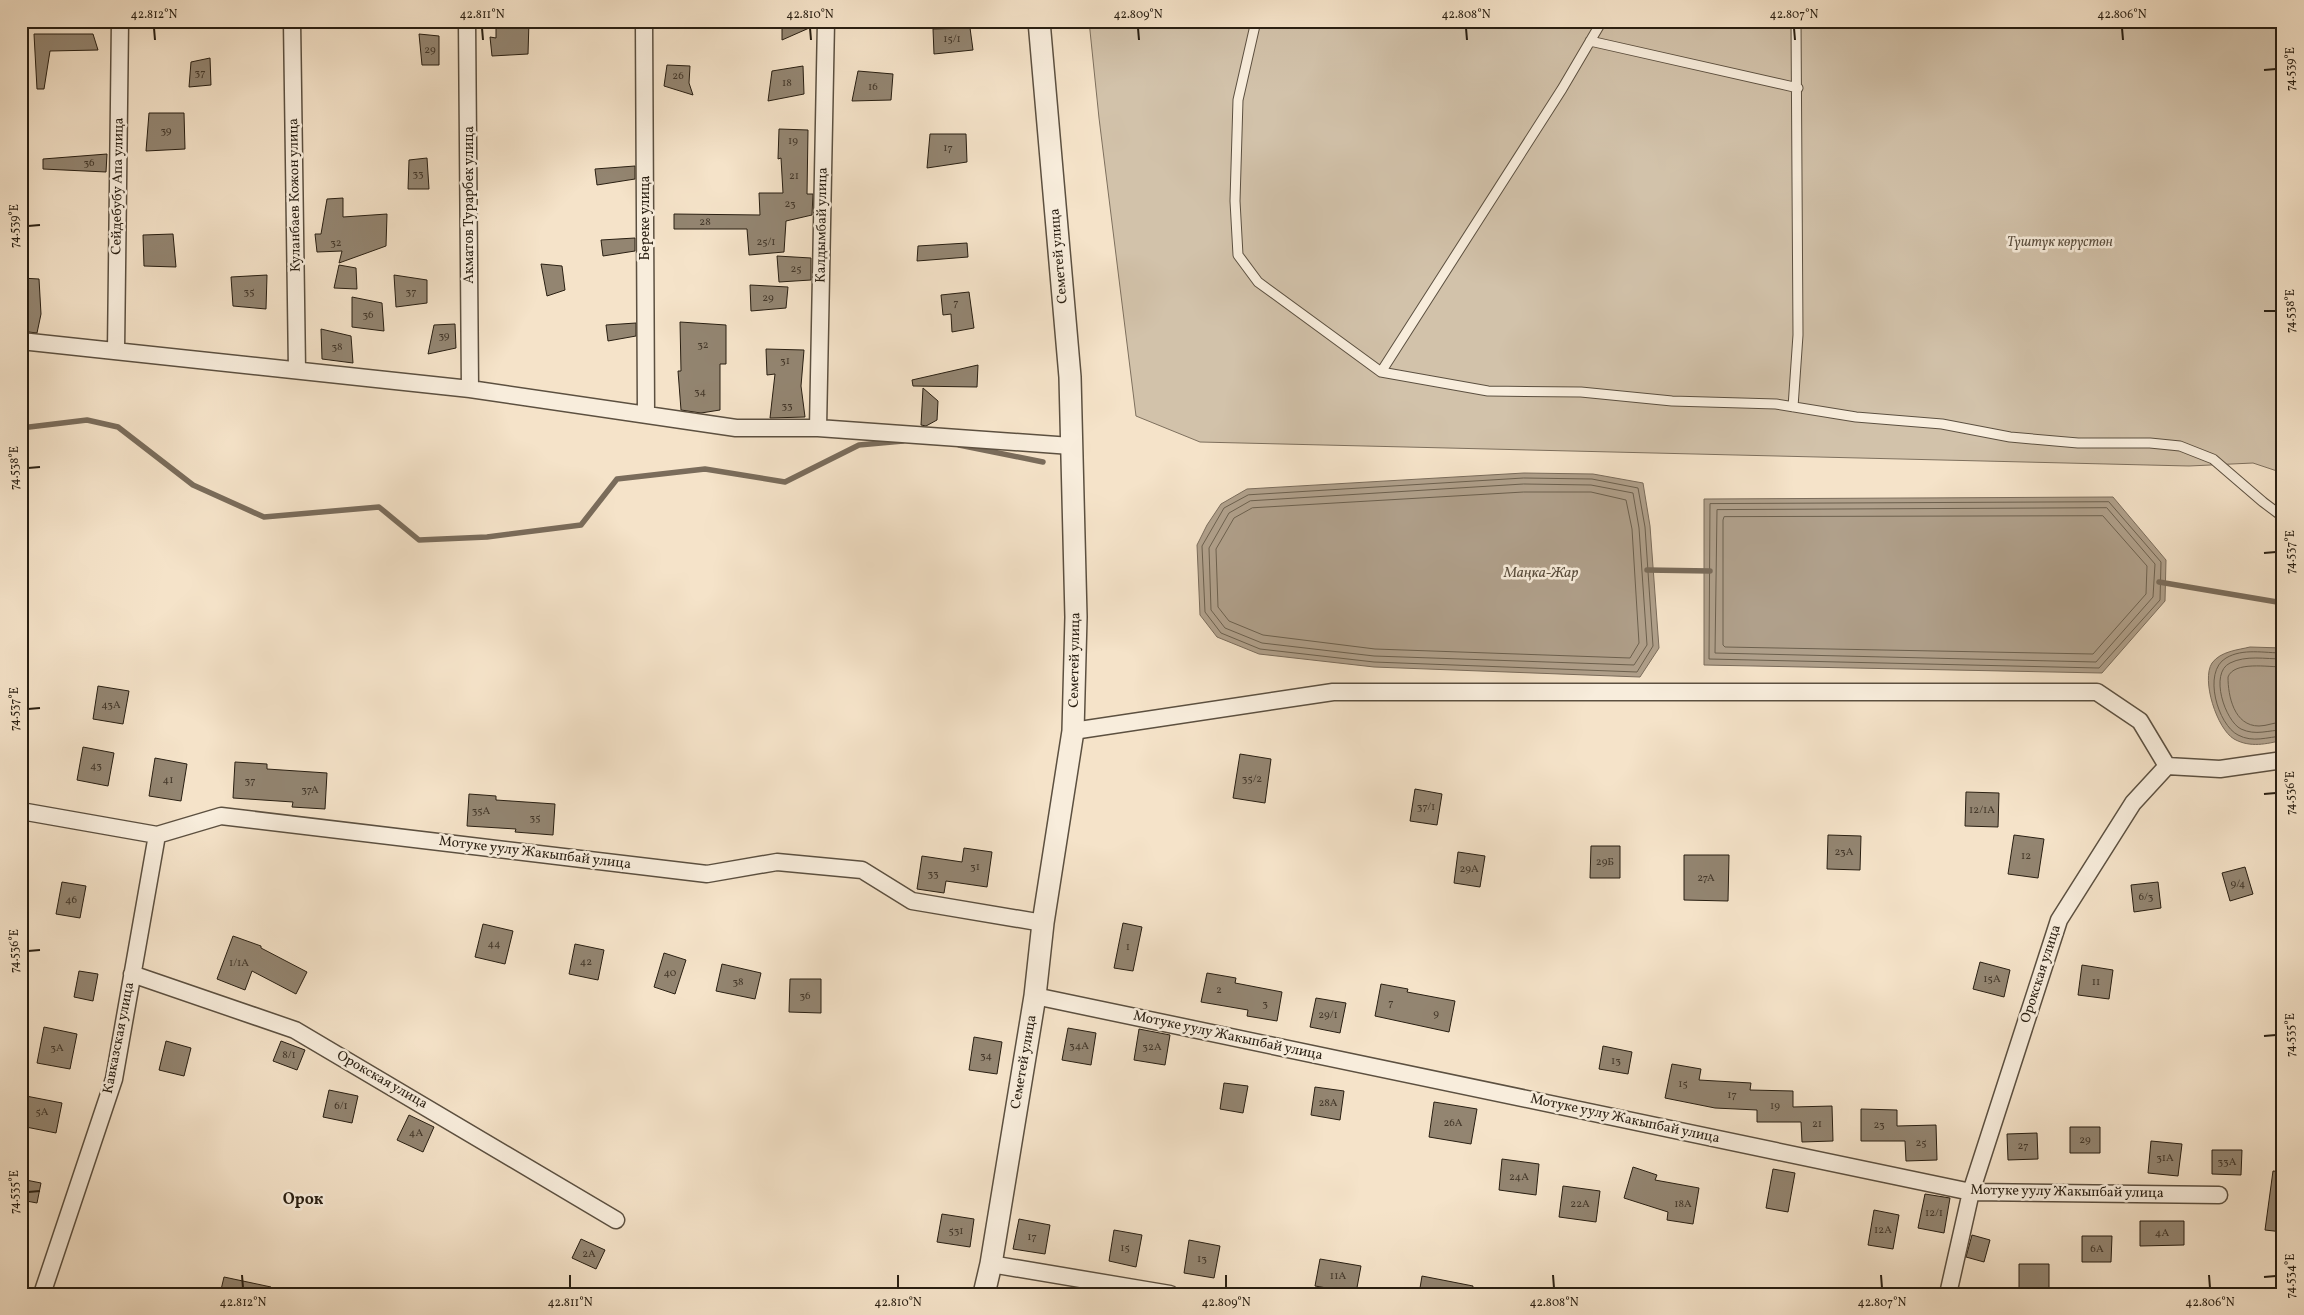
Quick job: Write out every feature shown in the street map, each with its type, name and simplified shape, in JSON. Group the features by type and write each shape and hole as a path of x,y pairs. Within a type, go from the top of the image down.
{"street":[{"name":"Сейдебубу Апа улица","path":"116,351 120,21"},
{"name":"Куланбаев Кожон улица","path":"292,21 297,370"},
{"name":"Акматов Турарбек улица","path":"467,21 470,389"},
{"name":"Береке улица","path":"644,21 646,414"},
{"name":"Калдымбай улица","path":"818,428 826,21"},
{"name":"Семетей улица","path":"984,1294 991,1264 1036,996 1043,923 1073,731 1076,617 1070,377 1039,21"},
{"path":"21,341 470,389 736,428 818,428 1071,446"},
{"path":"1073,731 1333,692 2097,692 2140,721 2167,766 2220,769 2283,760"},
{"name":"Орокская улица","path":"1948,1294 1971,1192 2059,920 2133,803 2167,766"},
{"name":"Мотуке уулу Жакыпбай улица","path":"21,811 157,835 221,816 707,874 777,862 862,870 912,901 1043,923"},
{"name":"Кавказская улица","path":"42,1294 114,1079 157,835"},
{"name":"Орокская улица","path":"132,974 295,1030 616,1220"},
{"name":"Мотуке уулу Жакыпбай улица","path":"1036,996 1971,1192 2219,1195"},
{"path":"991,1264 1170,1294"}],"lane":[{"path":"1256,21 1238,100 1235,201 1238,255 1258,282 1381,372 1488,391 1581,392 1672,401 1776,404 1856,417 1942,424 2010,437 2078,443 2150,443 2180,446 2213,459 2283,517"},
{"path":"1381,372 1562,89 1602,21"},
{"path":"1792,407 1798,335 1798,88 1796,21"},
{"path":"1590,41 1798,88"}],"green space":[{"name":"Түштүк көрүстөн","path":"1089,21 2283,21 2283,473 2253,463 2189,466 1200,442 1136,416 1099,118"}],"water":[{"name":"Маңка-Жар","path":"1524,473 1593,474 1643,483 1650,526 1659,648 1640,677 1374,667 1259,654 1217,637 1200,615 1197,545 1221,504 1247,489"},
{"path":"2113,497 2166,560 2165,601 2102,673 1704,665 1704,499"},
{"path":"2250,647 2283,648 2283,740 2265,744 2246,744 2234,739 2222,725 2212,704 2208,681 2212,663 2225,653"}],"building":[{"path":"496,21 529,21 528,54 492,56 490,37 496,38"},
{"path":"782,21 816,21 816,25 782,40"},
{"path":"970,28 973,50 934,54 933,29"},
{"path":"34,34 93,34 98,50 50,51 44,89 37,89"},
{"path":"419,34 439,36 439,65 422,65"},
{"path":"210,58 211,85 189,87 191,62"},
{"path":"667,65 690,66 689,83 693,95 664,86"},
{"path":"803,66 804,94 768,101 772,71"},
{"path":"858,71 893,74 891,100 852,101"},
{"path":"149,113 184,113 185,149 146,151"},
{"path":"779,129 808,130 807,194 813,194 812,215 786,221 784,252 749,255 747,229 674,229 674,214 760,215 759,193 783,193 781,158 778,159"},
{"path":"930,134 966,134 967,162 927,168"},
{"path":"107,154 106,172 43,169 43,159"},
{"path":"427,158 429,189 408,189 409,160"},
{"path":"635,166 635,179 597,185 595,169"},
{"path":"343,198 343,217 387,214 386,246 339,263 342,251 317,252 315,234 321,234 327,199"},
{"path":"173,234 176,267 144,266 143,235"},
{"path":"635,238 635,251 603,256 601,240"},
{"path":"967,243 968,257 917,261 918,246"},
{"path":"777,256 811,258 811,280 779,282"},
{"path":"541,264 562,266 565,290 547,296"},
{"path":"339,265 356,268 357,289 334,288"},
{"path":"267,275 266,309 233,306 231,277"},
{"path":"394,275 427,280 427,303 396,307"},
{"path":"21,278 39,279 41,314 37,333 21,331"},
{"path":"750,285 788,287 786,308 751,311"},
{"path":"969,292 974,328 952,332 951,314 943,315 941,295"},
{"path":"352,297 382,303 384,331 352,327"},
{"path":"680,322 726,325 726,364 720,364 720,410 701,413 681,410 678,371 681,371"},
{"path":"636,323 636,336 608,341 606,325"},
{"path":"455,324 456,348 428,354 434,325"},
{"path":"321,329 351,336 353,363 322,359"},
{"path":"766,349 804,350 801,386 805,417 770,418 775,374 767,375"},
{"path":"978,365 977,387 913,386 912,380"},
{"path":"923,388 938,401 937,420 926,426 921,425"},
{"path":"98,686 129,691 123,724 93,719"},
{"path":"83,747 114,753 108,786 77,780"},
{"path":"1240,754 1271,759 1265,803 1233,798"},
{"path":"155,758 187,764 181,801 149,796"},
{"path":"235,762 267,764 267,769 327,773 325,809 292,807 293,802 233,798"},
{"path":"1415,789 1442,794 1437,825 1410,821"},
{"path":"1966,792 1999,793 1998,827 1965,826"},
{"path":"469,794 496,796 496,800 555,804 553,835 515,832 516,829 467,826"},
{"path":"1828,835 1861,836 1860,870 1827,869"},
{"path":"2014,835 2044,839 2038,878 2008,874"},
{"path":"1591,846 1620,846 1620,878 1590,878"},
{"path":"964,848 992,852 987,887 946,881 944,893 917,889 922,856 962,862"},
{"path":"1458,852 1485,856 1480,887 1454,883"},
{"path":"1684,855 1729,855 1728,901 1684,900"},
{"path":"2245,867 2253,894 2230,901 2222,873"},
{"path":"62,882 86,886 80,918 56,914"},
{"path":"2158,882 2161,908 2134,912 2131,885"},
{"path":"1123,923 1142,927 1133,971 1114,968"},
{"path":"483,924 513,931 505,964 475,957"},
{"path":"233,936 261,946 261,948 307,972 296,994 252,971 245,990 217,979"},
{"path":"575,944 604,950 598,980 569,974"},
{"path":"664,953 686,960 675,994 654,987"},
{"path":"1980,962 2010,970 2004,997 1973,989"},
{"path":"722,964 761,973 755,999 716,991"},
{"path":"2082,965 2113,970 2109,999 2078,995"},
{"path":"79,971 98,974 93,1001 74,997"},
{"path":"1207,973 1236,978 1235,983 1282,992 1277,1021 1247,1016 1248,1010 1201,1002"},
{"path":"790,979 821,979 821,1013 789,1012"},
{"path":"1381,984 1408,989 1407,992 1455,1001 1449,1032 1375,1016"},
{"path":"1316,998 1346,1003 1340,1033 1310,1027"},
{"path":"44,1027 77,1034 70,1069 37,1063"},
{"path":"1068,1028 1096,1033 1091,1065 1062,1060"},
{"path":"1139,1029 1170,1035 1165,1065 1134,1060"},
{"path":"974,1037 1002,1042 997,1074 969,1070"},
{"path":"166,1041 191,1048 184,1076 159,1070"},
{"path":"281,1041 305,1050 297,1070 273,1061"},
{"path":"1603,1046 1632,1052 1628,1074 1599,1069"},
{"path":"1672,1064 1701,1069 1699,1080 1751,1083 1750,1090 1793,1091 1793,1107 1832,1106 1833,1141 1802,1142 1801,1122 1757,1122 1757,1110 1715,1108 1665,1098"},
{"path":"1224,1083 1248,1086 1243,1113 1220,1109"},
{"path":"1315,1087 1344,1091 1340,1120 1311,1115"},
{"path":"329,1090 358,1096 352,1123 323,1117"},
{"path":"26,1096 62,1103 56,1133 21,1126"},
{"path":"1434,1102 1477,1109 1471,1144 1429,1137"},
{"path":"1861,1109 1897,1110 1897,1126 1936,1125 1937,1160 1906,1161 1905,1141 1861,1141"},
{"path":"409,1115 434,1127 423,1152 397,1140"},
{"path":"2070,1127 2100,1127 2100,1153 2070,1153"},
{"path":"2037,1133 2038,1159 2008,1160 2007,1134"},
{"path":"2151,1141 2182,1144 2178,1176 2148,1173"},
{"path":"2212,1150 2242,1150 2241,1175 2212,1174"},
{"path":"1502,1159 1539,1164 1536,1195 1499,1190"},
{"path":"1633,1167 1657,1175 1655,1180 1699,1188 1693,1224 1667,1220 1668,1212 1624,1198"},
{"path":"1773,1169 1795,1173 1788,1212 1766,1208"},
{"path":"2273,1171 2283,1172 2283,1232 2265,1230"},
{"path":"21,1179 41,1183 37,1203 21,1200"},
{"path":"1563,1186 1600,1191 1596,1222 1559,1217"},
{"path":"1925,1194 1950,1198 1944,1233 1918,1228"},
{"path":"1874,1210 1899,1215 1893,1249 1868,1245"},
{"path":"942,1214 974,1219 970,1247 937,1242"},
{"path":"1019,1219 1050,1225 1045,1254 1013,1249"},
{"path":"2140,1221 2184,1221 2184,1245 2140,1246"},
{"path":"1114,1230 1142,1235 1136,1267 1109,1261"},
{"path":"1972,1235 1990,1240 1984,1262 1966,1257"},
{"path":"2082,1236 2112,1236 2111,1262 2082,1262"},
{"path":"581,1239 605,1250 596,1269 572,1258"},
{"path":"1189,1240 1220,1246 1214,1278 1184,1273"},
{"path":"1320,1259 1361,1266 1356,1293 1315,1286"},
{"path":"2019,1264 2049,1264 2049,1290 2019,1290"},
{"path":"1422,1276 1473,1286 1472,1294 1419,1294"},
{"path":"224,1277 271,1287 270,1294 220,1294"}],"waterway":[{"path":"21,428 87,420 118,427 193,485 264,517 379,507 419,540 487,537 581,525 617,479 705,469 785,482 859,445 903,441"},
{"path":"959,445 1043,462"},
{"path":"1647,570 1710,571"},
{"path":"2159,582 2283,603"}],"district":[{"name":"Орок","path":"303,1200"}]}
